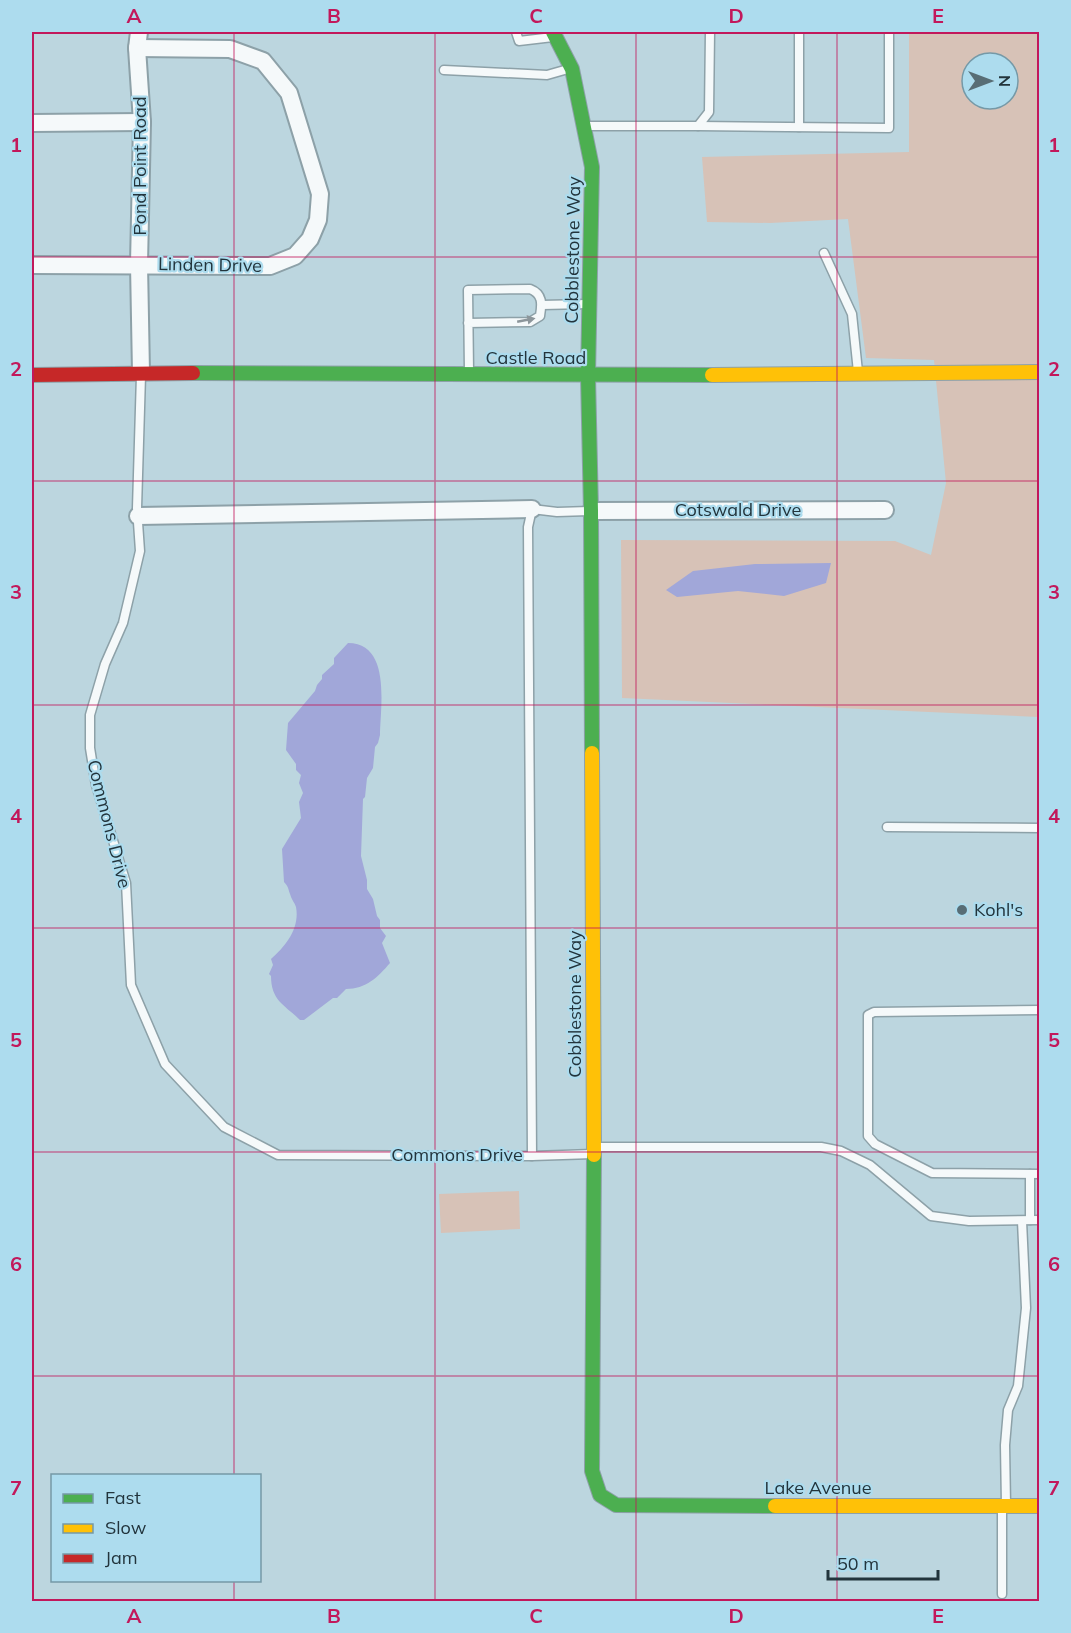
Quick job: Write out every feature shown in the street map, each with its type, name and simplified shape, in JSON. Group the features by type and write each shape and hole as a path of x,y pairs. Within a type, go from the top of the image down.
{"street":[{"name":"Cobblestone Way","path":"554,34 572,69 592,167 588,376 591,511 594,1150 592,1471 600,1495"},
{"name":"Pond Point Road","path":"138,40 142,122 139,264 141,373"},
{"name":"Linden Drive","path":"32,265 270,266 295,256 310,239 318,220 320,194 289,93 263,61 230,49 138,40"},
{"path":"32,123 142,122"},
{"name":"Castle Road","path":"32,375 141,373 588,376 1040,372"},
{"path":"138,516 532,508"},
{"name":"Cotswald Drive","path":"591,511 885,510"},
{"name":"Lake Avenue","path":"600,1495 616,1505 645,1506 1040,1506"}],"lane":[{"path":"516,32 519,41 554,34"},
{"path":"698,126 709,112 710,32"},
{"path":"799,32 799,128"},
{"path":"584,126 888,128 889,32"},
{"path":"444,70 547,75 572,69"},
{"path":"824,253 852,314 858,373"},
{"path":"468,323 530,322 540,316 541,298 537,292 530,289 468,290 468,323 469,375"},
{"path":"542,305 590,304"},
{"name":"Commons Drive","path":"141,373 138,516 140,551 123,623 105,664 90,715 90,748 96,785 126,883 131,985 165,1064 224,1127 278,1155 532,1156 594,1150 821,1147 841,1151 870,1165 931,1216 969,1221 1040,1220"},
{"path":"532,1156 528,527 532,508 557,512 591,511"},
{"path":"887,827 1040,828"},
{"path":"1002,1594 1005,1444 1008,1410 1018,1386 1026,1308 1026,1220 1035,1174 932,1173 875,1144 868,1136 868,1015 874,1012 1040,1010"}],"shaded area":[{"path":"909,32 1039,32 1039,717 622,698 621,540 895,541 931,555 946,483 934,360 866,358 848,219 770,223 707,222 702,157 909,152"},
{"path":"519,1191 520,1229 441,1233 439,1194"}],"water":[{"path":"831,563 826,583 784,596 738,591 677,597 666,590 693,571 755,564"},
{"path":"348,643 362,646 372,654 380,679 380,735 363,799 361,856 367,889 380,920 380,928 386,936 382,943 390,963 371,981 360,987 346,989 337,998 333,998 304,1020 300,1020 276,997 269,974 273,965 271,959 291,936 297,915 295,905 284,882 282,849 301,818 299,802 303,793 299,783 301,775 286,750 288,723 315,691 322,675 334,664 334,658"}],"traffic: fast":[{"path":"553,32 572,69 592,167 588,376 592,753"},
{"path":"193,373 712,375"},
{"path":"594,1155 592,1471 600,1495 616,1505 775,1506"}],"traffic: slow":[{"path":"712,375 1040,372"},
{"path":"592,753 594,1155"},
{"path":"775,1506 1040,1506"}],"traffic: jam":[{"path":"32,375 193,373"}],"place":[{"name":"Kohl's","path":"962,910"}]}
